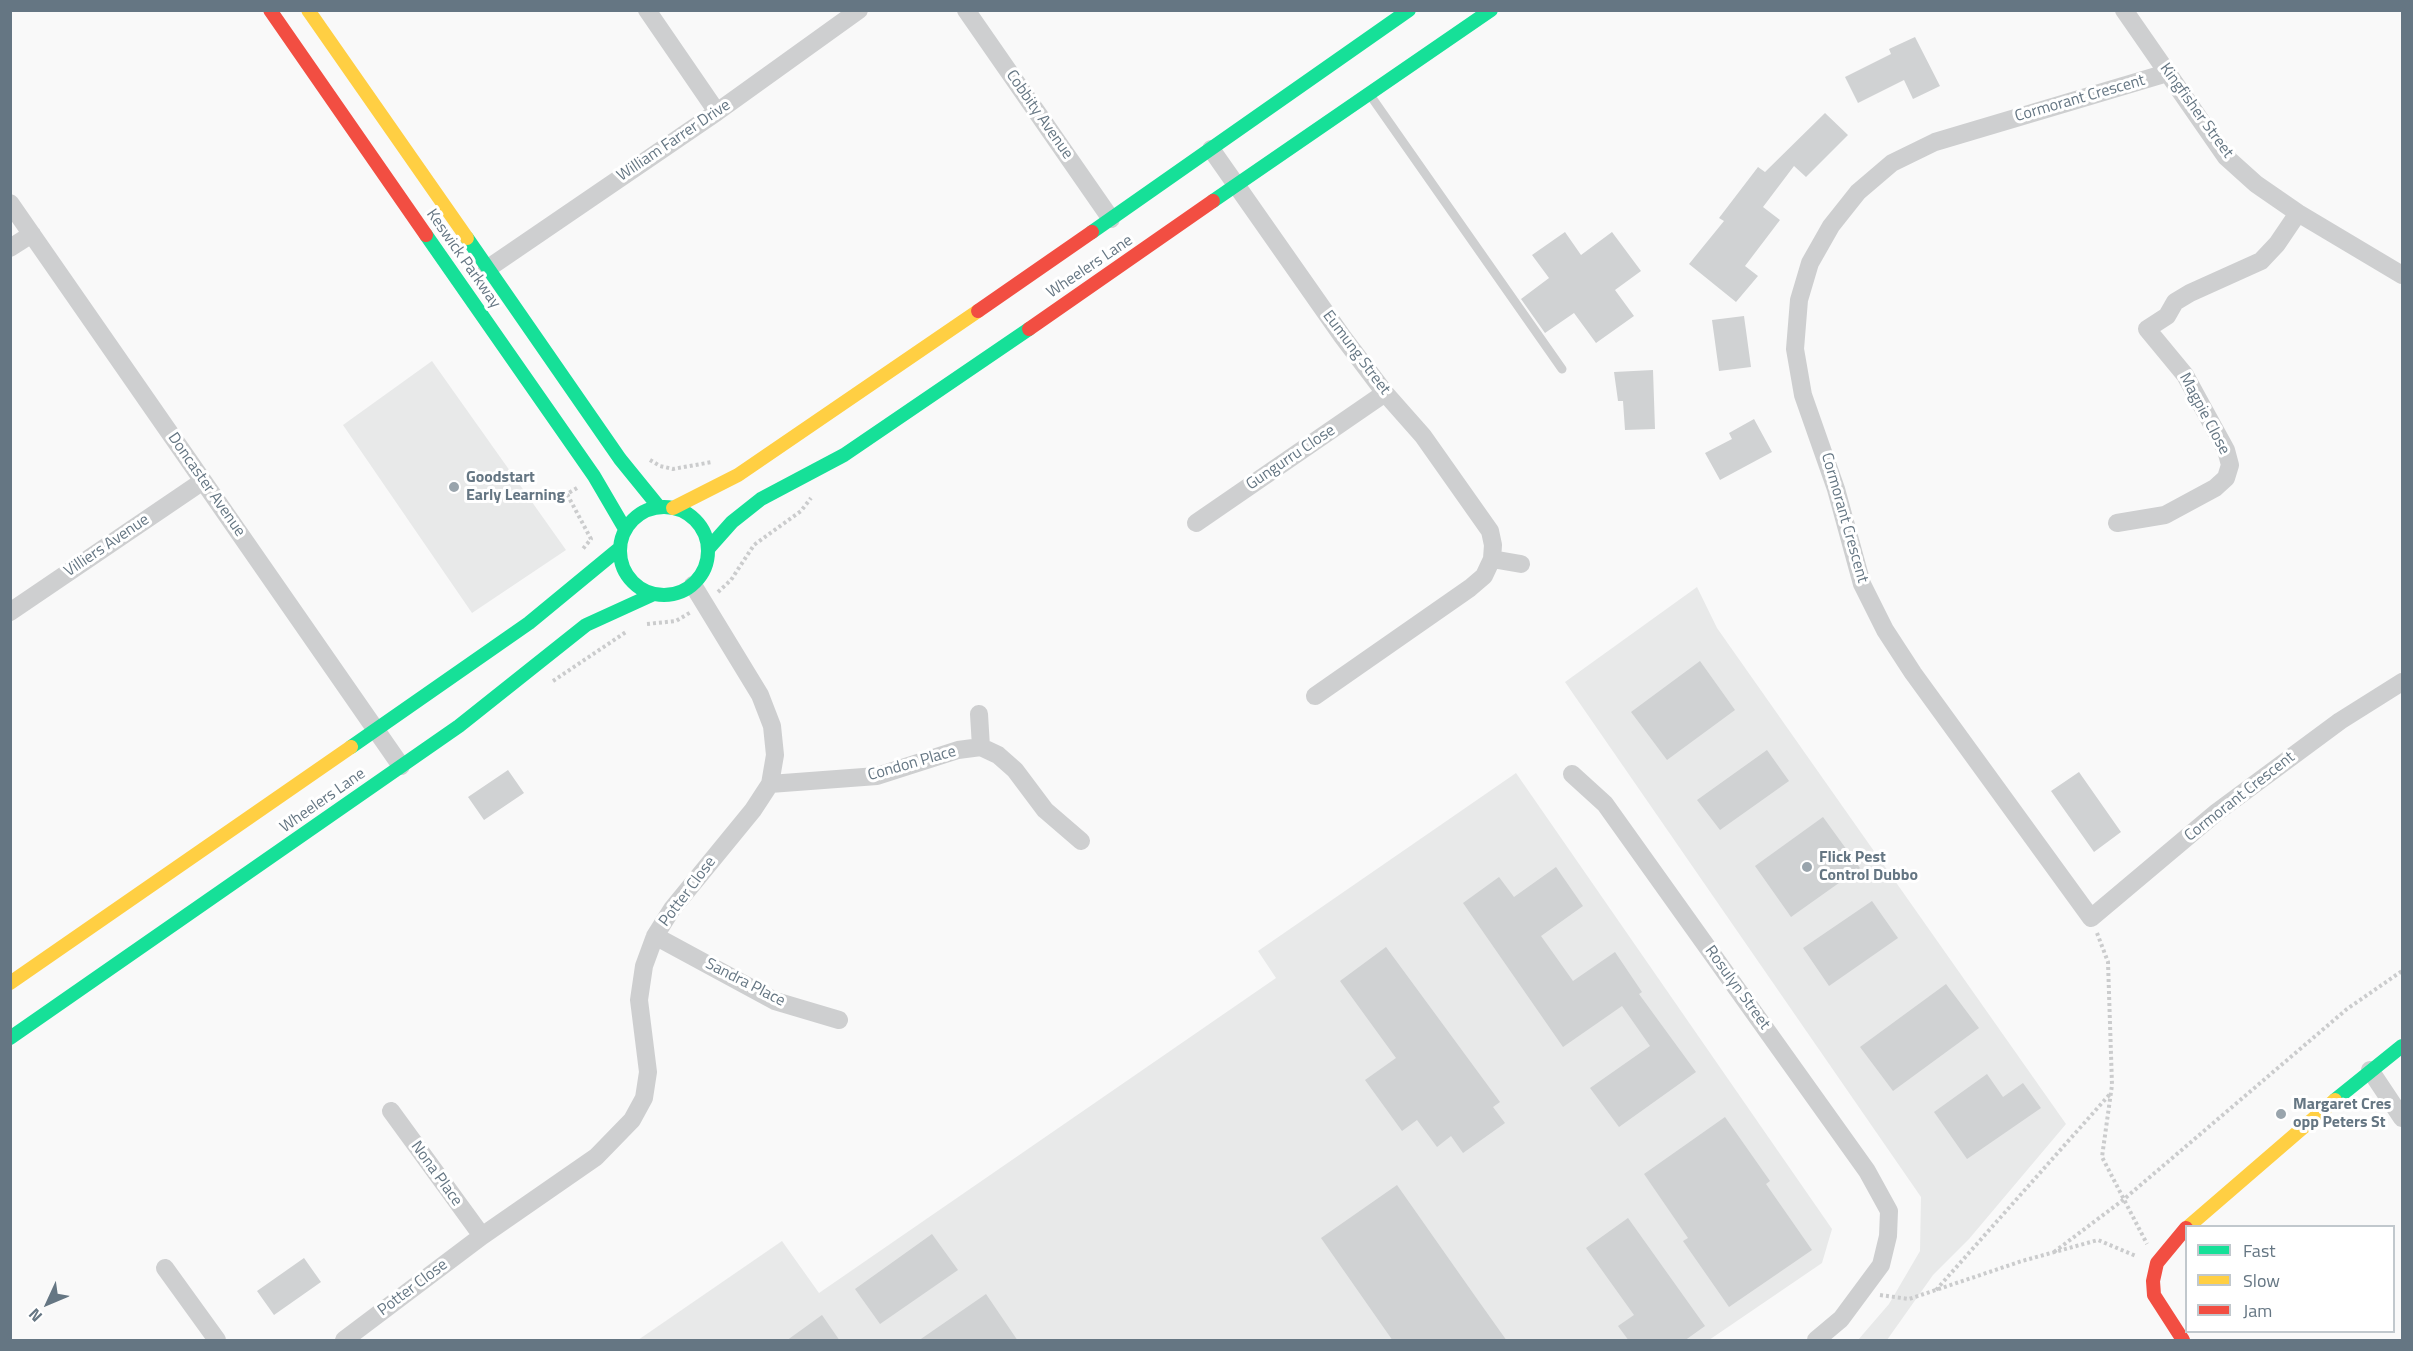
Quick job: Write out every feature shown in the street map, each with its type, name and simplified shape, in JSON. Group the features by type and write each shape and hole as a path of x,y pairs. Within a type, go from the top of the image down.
{"main road":[{"name":"Keswick Parkway","path":"270,10 594,476 625,530"},
{"name":"Keswick Parkway","path":"308,10 620,459 666,507"},
{"name":"Wheelers Lane","path":"666,507 738,475 776,451 1409,10"},
{"name":"Wheelers Lane","path":"708,549 732,522 761,499 844,455 1491,10"},
{"path":"666,507 687,513 698,522 705,535 708,549 702,575 693,585 668,595 654,594 633,582 621,561 620,548 625,530 645,511 666,507"},
{"name":"Wheelers Lane","path":"10,983 561,599 620,548"},
{"name":"Wheelers Lane","path":"10,1038 401,766 500,695 546,654 586,625 654,594"},
{"path":"2190,1225 2370,1070 2403,1046"},
{"path":"2182,1341 2154,1295 2153,1281 2157,1263 2185,1230"}],"street":[{"path":"647,10 717,112"},
{"name":"William Farrer Drive","path":"487,269 717,112 859,10"},
{"name":"Cobbity Avenue","path":"966,10 1111,219"},
{"name":"Kingfisher Street","path":"2124,10 2226,157 2256,184 2298,213 2403,275"},
{"name":"Cormorant Crescent","path":"2167,73 1935,141 1892,163 1858,192 1831,226 1810,263 1799,300 1795,349 1803,395 1833,479 1862,584 1885,630 1913,673 2091,918 2217,813 2340,721 2403,682"},
{"name":"Eumung Street","path":"1211,148 1385,393 1423,436 1490,531 1492,559"},
{"name":"Doncaster Avenue","path":"10,203 401,766"},
{"name":"Magpie Close","path":"2117,523 2165,515 2215,488 2226,478 2230,465 2226,450 2185,375 2147,329 2167,316 2175,302 2190,293 2261,261 2277,244 2298,213"},
{"path":"10,248 32,234"},
{"name":"Gungurru Close","path":"1196,523 1385,393"},
{"name":"Villiers Avenue","path":"10,612 203,481"},
{"path":"1315,696 1470,588 1484,576 1492,559 1521,564"},
{"name":"Potter Close","path":"344,1341 482,1236 596,1157 632,1120 644,1098 648,1072 639,1000 644,966 655,936 672,909 753,810 770,784 775,755 772,726 760,695 693,585"},
{"path":"979,714 981,747 998,755 1015,770 1045,810 1081,841"},
{"name":"Condon Place","path":"770,784 877,776 958,750 981,747"},
{"name":"Rosulyn Street","path":"1572,774 1605,804 1867,1171 1889,1211 1888,1236 1881,1265 1863,1293"},
{"name":"Sandra Place","path":"655,936 775,1001 839,1020"},
{"path":"2370,1070 2403,1118"},
{"name":"Nona Place","path":"391,1111 482,1236"},
{"path":"165,1268 217,1341"},
{"path":"1816,1341 1841,1319 1863,1293"}],"lane":[{"path":"1370,95 1562,369"}],"path":[{"path":"2091,918 2108,962 2110,1094 2102,1157 2157,1263"},
{"path":"2054,1252 2123,1200 2347,1009 2403,971"},
{"path":"1935,1290 2110,1094"},
{"path":"1863,1293 1910,1299 2098,1240 2157,1263"}],"shaded area":[{"name":"Goodstart Early Learning","path":"432,361 566,550 472,613 343,425"},
{"path":"1697,587 1717,628 2066,1124 1969,1239 1933,1275 1887,1340 1858,1340 1889,1304 1920,1251 1921,1197 1565,682"},
{"path":"1516,773 1832,1229 1822,1263 1709,1340 638,1340 782,1241 819,1293 1276,978 1258,951"}],"building":[{"path":"1915,37 1940,86 1913,99 1904,80 1858,103 1845,77 1891,54 1889,49"},
{"path":"1825,113 1848,135 1806,177 1794,166 1763,207 1780,220 1745,266 1758,276 1736,302 1689,264 1724,221 1719,218 1758,167 1765,172"},
{"path":"1565,232 1581,255 1612,232 1641,271 1615,290 1634,316 1596,343 1574,313 1545,333 1521,299 1549,278 1532,255"},
{"path":"1744,316 1751,367 1719,371 1712,320"},
{"path":"1653,370 1655,429 1625,430 1623,401 1618,401 1614,372"},
{"path":"1754,419 1772,452 1720,480 1705,453 1732,439 1729,433"},
{"path":"1700,661 1735,710 1667,760 1631,712"},
{"path":"1767,750 1789,781 1720,830 1697,800"},
{"path":"508,770 524,793 484,820 468,797"},
{"path":"2079,772 2121,832 2094,852 2051,791"},
{"name":"Flick Pest Control Dubbo","path":"1823,817 1860,868 1791,917 1755,866"},
{"path":"1556,867 1583,906 1541,936 1573,981 1615,952 1642,992 1639,994 1696,1072 1619,1127 1590,1088 1650,1046 1622,1006 1563,1047 1463,903 1499,877 1514,897"},
{"path":"1872,901 1898,938 1829,986 1803,948"},
{"path":"1386,947 1500,1102 1493,1107 1505,1123 1463,1153 1451,1136 1437,1147 1417,1120 1402,1131 1365,1080 1396,1058 1340,981"},
{"path":"1946,984 1979,1028 1893,1091 1860,1047"},
{"path":"1987,1074 2003,1097 2023,1083 2041,1108 1967,1159 1934,1112"},
{"path":"1725,1117 1770,1181 1766,1184 1812,1250 1729,1307 1683,1241 1688,1238 1644,1174"},
{"path":"1397,1185 1507,1341 1393,1341 1321,1238"},
{"path":"1628,1218 1705,1326 1684,1341 1629,1341 1618,1326 1634,1315 1586,1248"},
{"path":"932,1234 958,1270 880,1324 855,1289"},
{"path":"304,1258 321,1282 274,1315 257,1291"},
{"path":"986,1294 1018,1341 918,1341"},
{"path":"822,1315 840,1341 786,1341"}],"traffic: fast":[{"path":"1092,232 1409,10"},
{"path":"1213,201 1491,10"},
{"path":"426,235 594,476 625,529"},
{"path":"467,238 620,459 659,507"},
{"path":"708,549 732,522 761,499 844,455 1029,329"},
{"path":"664,507 681,510 695,520 705,534 708,551 705,568 695,582 681,592 664,595 647,592 633,582 623,568 620,551 623,534 633,520 647,510 664,507"},
{"path":"351,747 529,623 620,548"},
{"path":"10,1038 459,726 586,625 654,594"},
{"path":"2335,1100 2402,1046"}],"traffic: slow":[{"path":"308,10 467,238"},
{"path":"673,508 738,475 978,311"},
{"path":"10,983 351,747"},
{"path":"2190,1225 2335,1100"}],"traffic: jam":[{"path":"270,10 426,235"},
{"path":"1029,329 1213,201"},
{"path":"978,311 1092,232"},
{"path":"2183,1340 2154,1295 2153,1281 2157,1263 2185,1229"}],"place":[{"name":"Goodstart Early Learning","path":"454,487"},
{"name":"Flick Pest Control Dubbo","path":"1807,867"},
{"name":"Margaret Cres opp Peters St","path":"2281,1114"}]}
